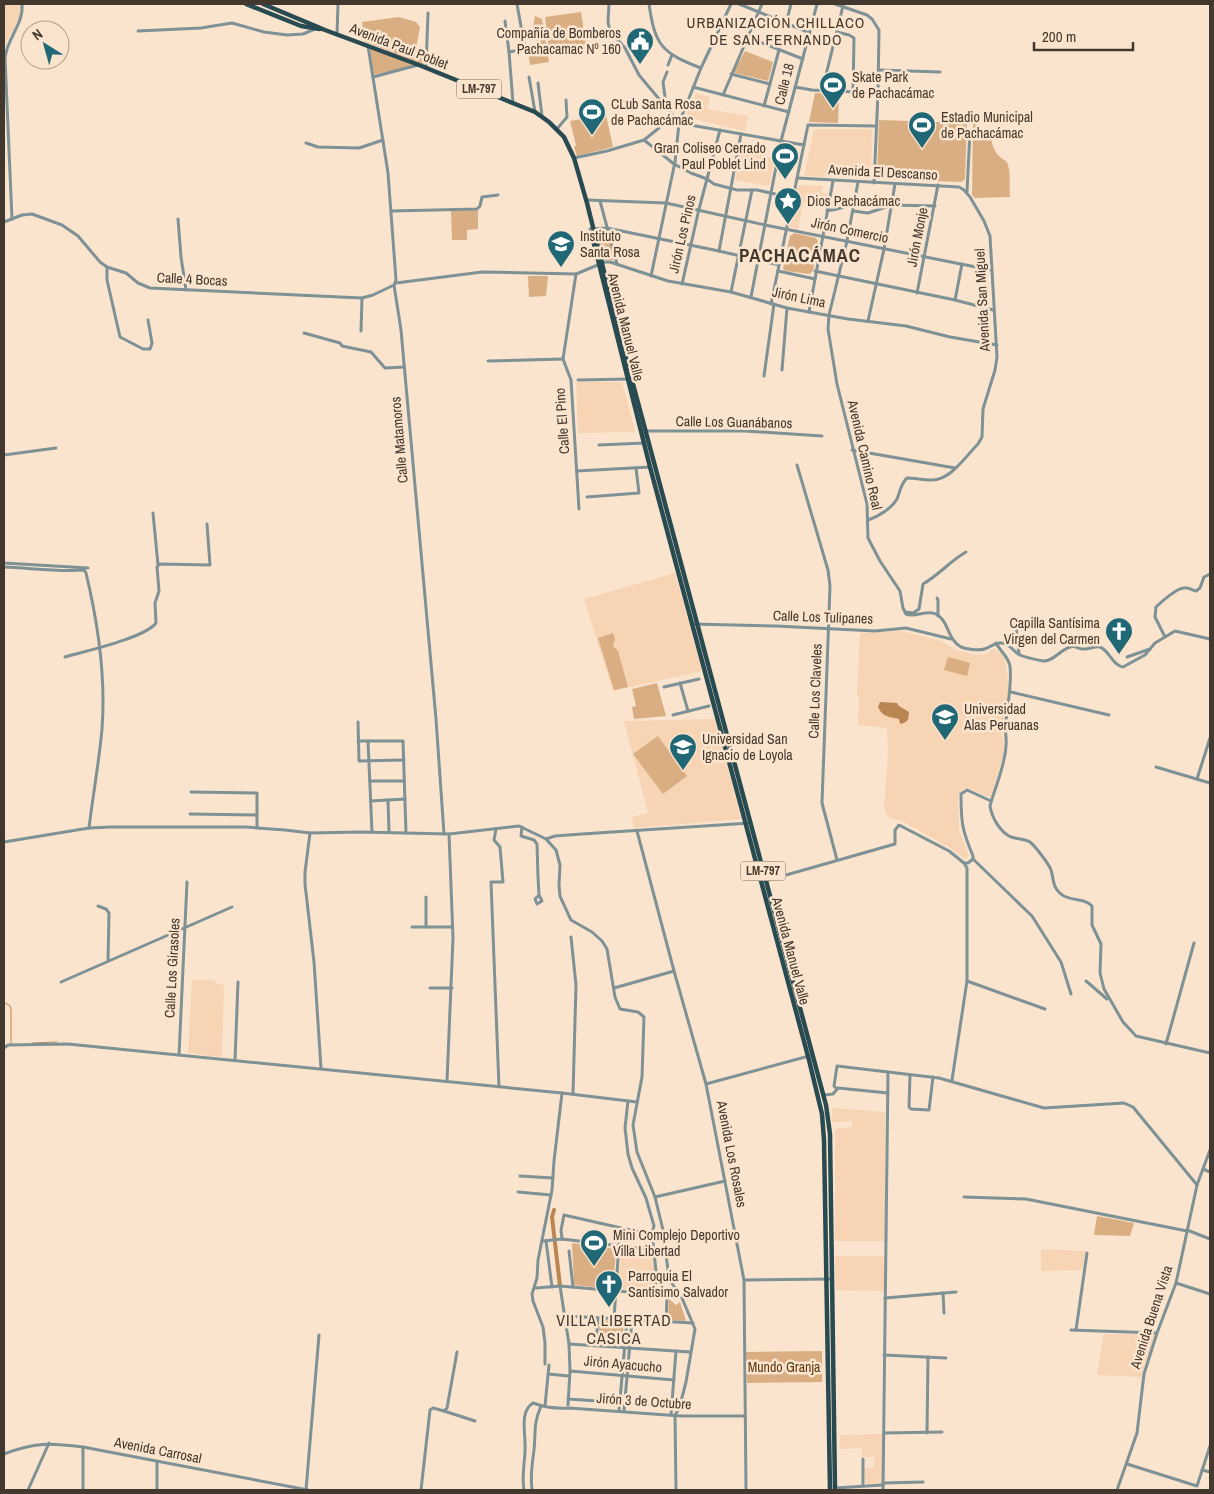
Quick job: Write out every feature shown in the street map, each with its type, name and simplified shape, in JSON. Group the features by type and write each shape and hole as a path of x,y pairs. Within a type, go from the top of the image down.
{"main road":[{"name":"Avenida Paul Poblet","path":"246,4 301,26 325,30"},
{"name":"Avenida Paul Poblet","path":"263,4 325,30 419,65 542,116 557,129 569,145 585,200"},
{"name":"Avenida Manuel Valle","path":"585,200 650,467 662,502"},
{"name":"Avenida Manuel Valle","path":"629,379 645,431 662,502 764,881 810,1055 817,1090 822,1122 835,1489"},
{"name":"Avenida Manuel Valle","path":"810,1055 824,1095 830,1134 830,1490"}],"street":[{"path":"4,222 12,218 5,58 9,42 22,18 22,4"},
{"path":"337,34 338,4"},
{"path":"508,52 525,49 517,4"},
{"path":"609,4 608,22 610,31 625,48 635,69 679,123 804,145"},
{"path":"649,4 653,27 659,44 679,60 701,68"},
{"path":"651,276 674,164 679,123 701,68 731,4"},
{"path":"739,4 810,34"},
{"path":"723,95 762,4"},
{"path":"786,24 791,4"},
{"name":"Calle 18","path":"751,297 782,141 817,4"},
{"path":"835,4 868,15 879,30 874,183"},
{"path":"822,91 844,6"},
{"path":"426,68 428,13"},
{"path":"505,21 513,103"},
{"path":"138,31 201,28 232,23 264,32 287,35 303,34 315,29"},
{"path":"837,32 854,38 853,92"},
{"path":"747,37 802,59"},
{"name":"Calle Matamoros","path":"368,45 388,173 395,284 401,330 447,834 452,927 452,988 447,1082"},
{"path":"764,106 778,50"},
{"path":"668,65 672,55"},
{"path":"373,77 419,65"},
{"path":"879,70 940,72"},
{"path":"661,103 665,97 662,84 667,72"},
{"path":"731,74 770,84"},
{"path":"530,77 535,112"},
{"path":"538,83 542,116"},
{"path":"796,86 822,91 878,93"},
{"path":"693,87 789,112"},
{"path":"557,129 567,117 566,100"},
{"path":"764,376 772,304 808,124 876,126"},
{"path":"574,158 644,140 659,128"},
{"name":"Jirón Los Pinos","path":"682,284 720,130"},
{"path":"967,192 970,131"},
{"path":"719,250 741,134"},
{"path":"306,143 318,146 359,148 383,140"},
{"path":"644,140 674,164 714,184 794,198"},
{"name":"Avenida El Descanso","path":"798,178 938,185 959,188 967,192"},
{"path":"809,312 833,181"},
{"name":"Avenida Camino Real","path":"858,182 847,241 829,315 828,329 837,384 867,504 868,538 880,561 900,591 904,612"},
{"path":"868,321 884,249 895,184"},
{"name":"Jirón Monje","path":"917,292 938,185"},
{"path":"731,292 752,190"},
{"name":"Avenida San Miguel","path":"868,520 890,508 896,501 907,478 942,480 948,476 978,444 982,437 983,409 995,370 997,346 988,230 967,192"},
{"path":"391,211 478,209 482,197 498,196"},
{"name":"Jirón Comercio","path":"585,200 666,203 765,225 991,270"},
{"path":"600,201 617,264"},
{"path":"827,210 836,211 846,206 868,213 892,205 935,206"},
{"name":"Calle 4 Bocas","path":"12,218 32,214 62,224 78,236 100,262 107,267 126,273 138,283 150,288 362,298 373,295 395,284 482,272 576,274 600,265"},
{"path":"178,219 186,290"},
{"path":"592,229 608,229 719,250 779,265"},
{"name":"Jirón Lima","path":"600,265 606,262 617,264 651,276 682,284 731,292 787,308 906,326 997,346"},
{"path":"955,300 962,264"},
{"path":"107,267 107,280 120,337 143,349 150,349 152,345 148,320"},
{"path":"778,271 815,279"},
{"path":"815,271 955,300 993,310"},
{"path":"488,361 562,359 576,274"},
{"path":"361,331 362,298"},
{"path":"782,370 787,308"},
{"path":"304,333 340,343 342,346 371,352 385,368 404,368"},
{"name":"Calle El Pino","path":"562,359 571,380 579,509"},
{"path":"578,380 629,379"},
{"name":"Calle Los Guanábanos","path":"645,431 745,431 822,436"},
{"path":"599,445 644,443"},
{"path":"4,456 56,448"},
{"path":"852,450 955,468"},
{"name":"Calle Los Claveles","path":"797,466 828,570 830,586 822,803 838,860"},
{"path":"577,471 650,467"},
{"path":"587,497 639,493 636,468"},
{"path":"65,657 144,633 156,623 155,603 160,591 153,514"},
{"path":"158,565 210,565 208,524"},
{"path":"904,612 910,613 919,609 923,584 966,552"},
{"path":"4,563 88,568"},
{"path":"4,567 86,572 100,647 102,730 89,828"},
{"path":"1164,637 1155,617 1156,607 1164,599 1181,588 1193,591 1198,590 1204,577 1210,574"},
{"path":"937,598 938,616"},
{"path":"904,612 909,616 931,613 938,616 946,625 951,639 963,648 981,650 996,643 1002,643 1010,646 1019,655 1047,660 1070,647 1075,646 1082,649 1098,647 1105,651 1117,665 1122,667 1145,655 1155,643 1164,637 1178,631 1210,639"},
{"name":"Calle Los Tulipanes","path":"695,624 875,631 906,628 951,639"},
{"path":"1011,624 1016,627 1019,655"},
{"path":"996,643 1006,656 1010,666 1010,692 1005,721 1006,746 995,794 991,801 992,813 1005,833 1030,842 1049,866 1056,890 1063,896 1087,901 1092,906 1092,925 1102,944 1100,972 1104,989 1123,1022 1136,1036 1210,1053"},
{"path":"1127,658 1142,654 1151,649"},
{"path":"664,687 699,679"},
{"path":"680,683 688,711"},
{"path":"1010,692 1109,715"},
{"path":"673,715 709,706"},
{"path":"358,722 359,761 404,760"},
{"path":"1197,779 1210,738"},
{"path":"358,741 403,741 406,833"},
{"path":"368,741 372,832"},
{"path":"1156,767 1210,782"},
{"path":"370,781 404,781"},
{"path":"991,801 967,790 962,794 961,818 963,832 973,859 1032,916 1061,962 1071,994"},
{"path":"191,792 257,793 257,827"},
{"path":"388,800 389,832"},
{"path":"371,801 405,800"},
{"path":"190,814 257,815"},
{"path":"546,839 555,836 748,823"},
{"path":"4,842 89,828 257,827 310,833 389,832 447,834 519,826 546,839 556,850 558,856 559,891 571,920 592,932 602,941 607,949 620,1009 638,1012 644,1017 642,1077 633,1125 637,1152 655,1197 663,1230 669,1279 682,1298 693,1323 694,1337 684,1391 679,1409 673,1415"},
{"path":"764,881 895,844 894,830 897,826 902,826 949,851 964,863 968,868 967,981 952,1080"},
{"path":"522,827 521,836 534,840 537,844 539,895"},
{"path":"496,828 494,840 500,848 503,882 491,882 499,1086"},
{"name":"Avenida Los Rosales","path":"638,830 674,971 706,1084 744,1280 746,1490"},
{"path":"310,833 305,884 314,962 321,1068"},
{"path":"964,863 968,863 973,859"},
{"name":"Calle Los Girasoles","path":"179,1055 187,882"},
{"path":"426,898 426,927"},
{"path":"98,906 106,909 109,913 108,961"},
{"path":"60,982 232,907"},
{"path":"412,927 452,927"},
{"path":"571,937 576,984 573,1094"},
{"path":"1166,1044 1194,943"},
{"path":"614,988 674,971"},
{"path":"967,981 1045,1009"},
{"path":"1086,981 1111,1003"},
{"path":"235,1060 238,982"},
{"path":"430,988 452,988"},
{"path":"4,1048 8,1046 68,1044 499,1086 637,1102"},
{"path":"706,1084 810,1055"},
{"path":"824,1095 833,1094 836,1088 834,1086 837,1066 952,1080 1044,1108 1124,1103 1133,1107 1198,1185"},
{"path":"883,1490 888,1072"},
{"path":"910,1075 909,1108 911,1109 929,1110 933,1077"},
{"path":"836,1088 888,1093"},
{"path":"532,1490 531,1470 534,1423 543,1406 548,1374 543,1327 532,1294 537,1278 538,1260 544,1241 551,1195 562,1093"},
{"path":"628,1101 625,1128 628,1154 632,1168 646,1198 654,1226 652,1235 656,1271 655,1294"},
{"name":"Avenida Buena Vista","path":"1117,1490 1137,1434 1144,1374 1176,1283 1198,1185 1210,1150"},
{"path":"1203,1169 1210,1172"},
{"path":"520,1176 553,1178"},
{"path":"655,1197 725,1181"},
{"path":"518,1192 551,1195"},
{"path":"964,1197 1026,1199 1187,1230 1210,1238"},
{"path":"562,1239 561,1230 564,1215 652,1235"},
{"path":"614,1319 620,1228"},
{"path":"544,1241 562,1239 654,1250"},
{"path":"544,1241 552,1287"},
{"path":"569,1251 573,1287"},
{"path":"1087,1253 1074,1330 1157,1333"},
{"path":"744,1280 829,1279"},
{"path":"1176,1283 1210,1294"},
{"path":"535,1288 560,1286 655,1294 668,1298 666,1322"},
{"path":"560,1286 569,1344 568,1405"},
{"path":"885,1298 956,1292"},
{"path":"943,1293 944,1313"},
{"path":"565,1316 693,1323"},
{"path":"596,1345 598,1318"},
{"path":"618,1411 627,1320"},
{"path":"624,1411 632,1320"},
{"path":"307,1490 319,1334"},
{"path":"569,1344 690,1352"},
{"path":"676,1351 672,1406 676,1490"},
{"path":"444,1411 447,1408 457,1352"},
{"path":"884,1355 946,1358"},
{"path":"927,1432 928,1357"},
{"name":"Jirón Ayacucho","path":"570,1371 674,1380"},
{"name":"Jirón Ayacucho","path":"548,1374 569,1376"},
{"name":"Jirón 3 de Octubre","path":"568,1398 624,1404 672,1406"},
{"path":"524,1490 525,1414 529,1405 533,1403 543,1406"},
{"name":"Jirón 3 de Octubre","path":"543,1406 681,1416 745,1416"},
{"path":"421,1490 430,1410 433,1408 475,1422"},
{"path":"884,1433 942,1432"},
{"path":"28,1490 49,1443"},
{"name":"Avenida Carrosal","path":"4,1454 31,1445 49,1443 83,1447 307,1490"},
{"path":"1127,1464 1197,1486 1210,1446"},
{"path":"83,1447 83,1490"},
{"path":"863,1459 863,1486"},
{"path":"157,1462 157,1490"},
{"path":"1202,1470 1210,1472"},
{"path":"835,1489 924,1482"}],"shaded area":[{"path":"4,4 20,4 21,12 4,51"},
{"path":"696,93 710,97 707,109 748,116 745,131 686,117"},
{"path":"814,129 870,129 872,131 871,178 804,176"},
{"path":"740,151 775,158 769,186 735,180"},
{"path":"798,185 823,186 822,193 829,194 827,208 803,203 798,229 789,226"},
{"path":"576,382 622,382 635,432 578,433"},
{"path":"675,573 702,671 613,691 584,599"},
{"name":"Universidad Alas Peruanas","path":"902,631 941,641 959,651 979,655 987,654 992,649 995,649 1003,655 1005,660 1009,686 1002,735 1005,748 992,794 990,797 967,788 963,789 958,796 959,830 969,856 965,859 952,849 902,821 888,817 884,808 888,755 887,728 858,725 859,696 857,696 860,633"},
{"path":"880,702 897,703 909,712 908,720 900,724 899,719 884,715 878,707"},
{"name":"Universidad San Ignacio de Loyola","path":"715,719 741,819 634,828 632,817 648,813 624,721"},
{"path":"192,980 212,980 224,985 222,1057 188,1053"},
{"path":"832,1108 885,1112 885,1241 835,1241 835,1129 852,1127 852,1121 832,1122"},
{"path":"623,1249 652,1254 655,1268 652,1292 620,1289 618,1287 621,1251"},
{"path":"1041,1249 1086,1251 1082,1270 1041,1271"},
{"path":"835,1256 884,1256 884,1291 836,1290"},
{"path":"1104,1334 1155,1335 1141,1377 1097,1375"},
{"path":"882,1434 882,1483 867,1484 865,1482 865,1468 874,1467 874,1457 862,1457 862,1448 840,1449 840,1435"}],"green space":[{"path":"581,12 586,44 549,50 545,17"},
{"path":"535,16 542,19 549,62 530,65 528,51 537,49 533,27"},
{"path":"399,17 416,22 420,27 416,49 424,54 424,65 364,41 362,22"},
{"path":"370,47 413,65 413,66 373,75"},
{"path":"745,51 773,62 768,81 735,73 734,71"},
{"path":"815,93 839,94 838,123 809,122"},
{"name":"CLub Santa Rosa de Pachacámac","path":"606,115 613,147 577,156 570,121"},
{"name":"Estadio Municipal de Pachacámac","path":"879,120 967,123 965,179 961,182 880,179 877,175"},
{"path":"973,121 981,131 991,131 995,151 1007,163 1010,197 975,198 972,195"},
{"path":"478,210 478,229 467,230 467,240 452,240 451,211"},
{"path":"599,230 608,230 616,261 603,260 596,233"},
{"path":"794,233 816,238 818,241 813,271 809,274 783,269 790,236"},
{"path":"528,276 548,276 546,296 529,297"},
{"path":"613,633 615,639 613,646 618,651 628,687 614,690 598,638"},
{"path":"948,657 970,663 967,676 944,670"},
{"path":"657,683 666,716 634,719 632,707 636,706 632,689"},
{"path":"658,736 687,776 663,794 633,754"},
{"path":"1097,1216 1134,1223 1130,1236 1094,1235"},
{"name":"Mini Complejo Deportivo Villa Libertad","path":"572,1243 616,1249 613,1289 574,1285"},
{"path":"669,1299 676,1305 680,1302 686,1321 668,1320"},
{"path":"600,1320 624,1321 622,1345 598,1343"},
{"name":"Mundo Granja","path":"822,1351 822,1382 747,1383 746,1352"}],"waterway":[{"path":"4,1002 11,1009 11,1043"},
{"path":"32,1043 57,1042"},
{"path":"554,1210 552,1217 560,1286"}],"place":[{"name":"Compañía de Bomberos Pachacamac Nº 160","path":"640,65"},
{"name":"Skate Park de Pachacámac","path":"833,109"},
{"name":"CLub Santa Rosa de Pachacámac","path":"592,136"},
{"name":"Estadio Municipal de Pachacámac","path":"922,149"},
{"name":"Gran Coliseo Cerrado Paul Poblet Lind","path":"785,180"},
{"name":"Dios Pachacámac","path":"788,225"},
{"name":"Instituto Santa Rosa","path":"561,268"},
{"name":"Capilla Santísima Virgen del Carmen","path":"1119,655"},
{"name":"Universidad Alas Peruanas","path":"945,741"},
{"name":"Universidad San Ignacio de Loyola","path":"683,771"},
{"name":"Mini Complejo Deportivo Villa Libertad","path":"594,1267"},
{"name":"Parroquia El Santísimo Salvador","path":"609,1308"}],"district":[{"name":"URBANIZACIÓN CHILLACO DE SAN FERNANDO","path":"776,30"},
{"name":"PACHACÁMAC","path":"800,255"},
{"name":"VILLA LIBERTAD CASICA","path":"614,1329"}]}
